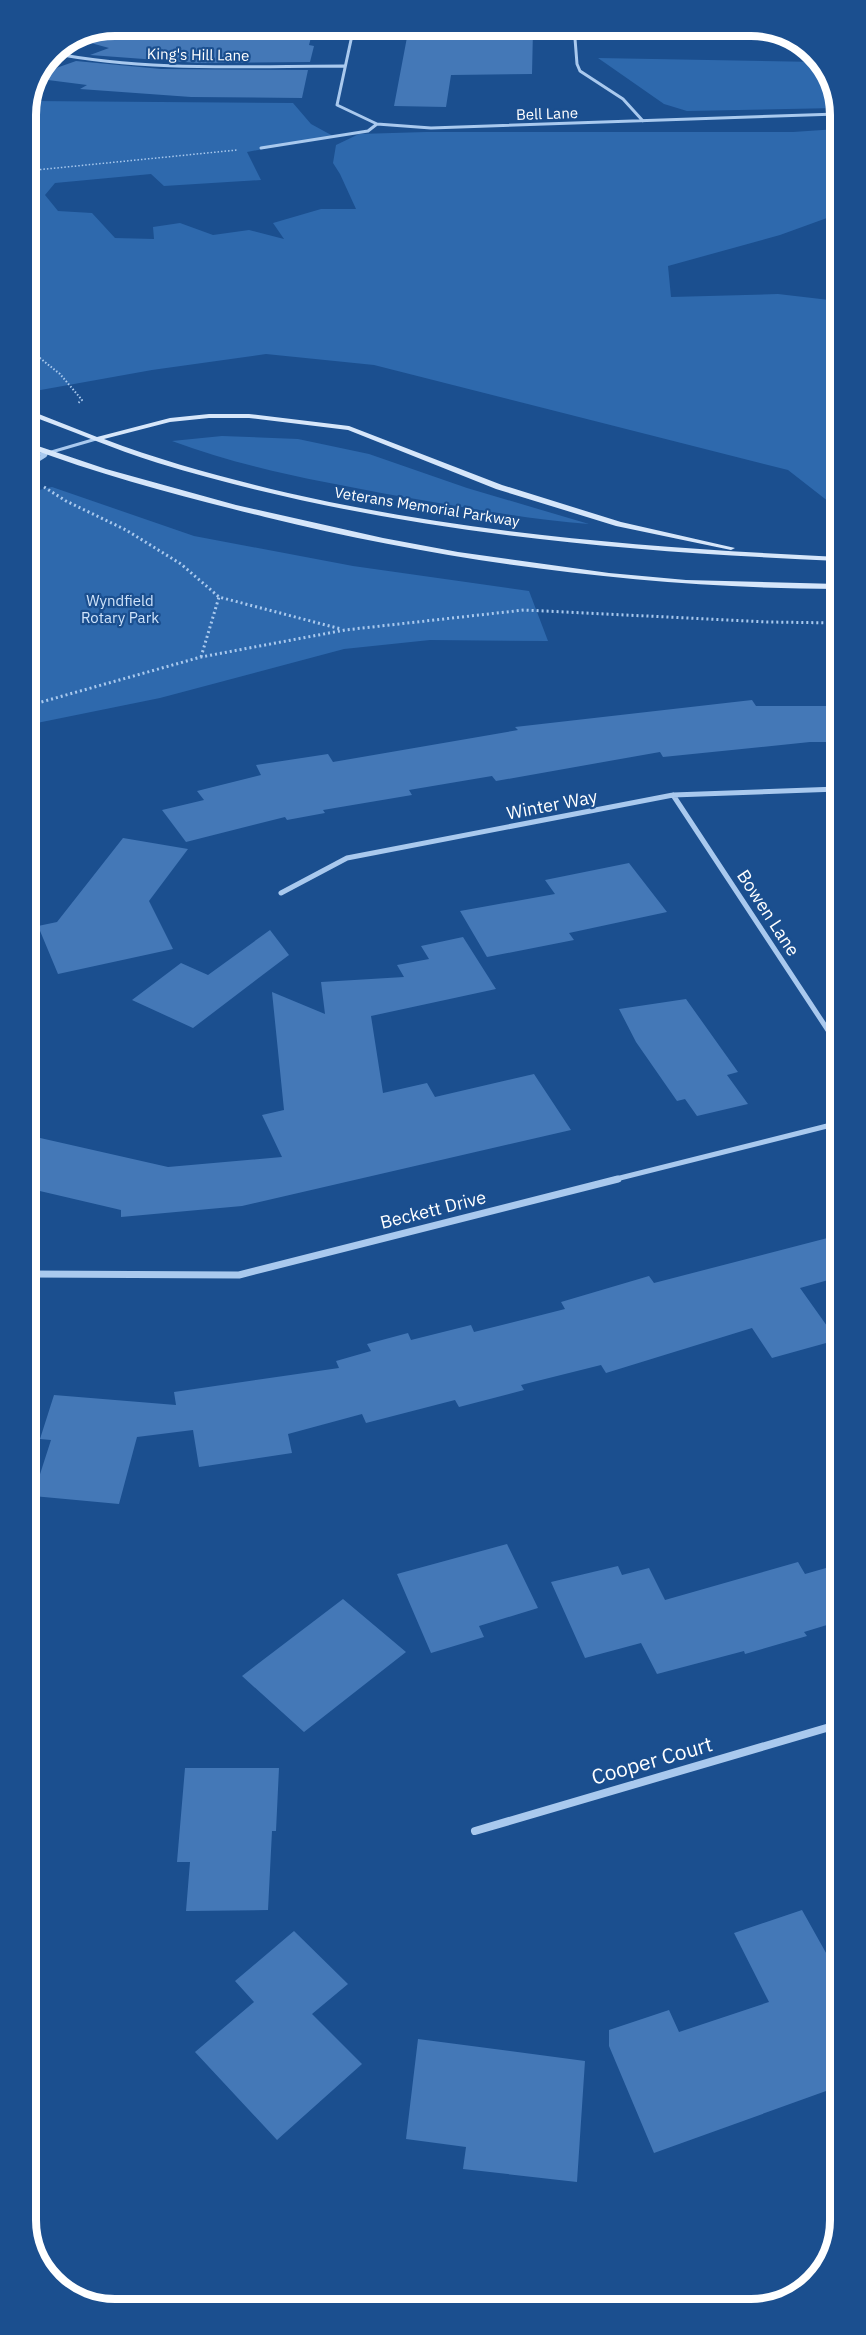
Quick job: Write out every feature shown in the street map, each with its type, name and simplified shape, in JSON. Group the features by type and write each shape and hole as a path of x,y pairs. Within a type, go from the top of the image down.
{"main road":[{"name":"Veterans Memorial Parkway","path":"36,415 96,440 161,462 248,486 340,507 451,527 591,545 830,560"},
{"path":"96,440 170,420 209,416 249,416 349,428 510,490 619,524 767,557"},
{"path":"36,448 191,496 353,536 599,575 830,587"}],"street":[{"path":"352,36 337,105 377,124"},
{"path":"575,36 577,64 580,71 623,99 643,121"},
{"name":"King's Hill Lane","path":"64,55 146,65 344,66"},
{"name":"Bell Lane","path":"261,148 368,131 377,124 431,128 830,114"},
{"path":"36,454 96,440"},
{"path":"36,461 48,453"},
{"name":"Winter Way","path":"281,893 347,858 673,795 830,789"},
{"name":"Bowen Lane","path":"673,795 830,1033"},
{"name":"Beckett Drive","path":"36,1274 239,1275 830,1125"},
{"name":"Cooper Court","path":"475,1831 830,1727"}],"path":[{"path":"36,170 261,148"},
{"path":"36,483 66,501 126,530 181,564 219,597 345,630"},
{"path":"201,657 219,597"},
{"path":"36,703 201,657 345,630 524,610 830,623"}],"green space":[{"path":"598,58 809,62 822,80 829,108 687,111 664,104"},
{"path":"38,101 293,103 311,124 333,136 247,152 261,180 164,186 151,174 55,183 45,195 58,211 92,213 115,238 154,239 153,227 180,223 213,235 249,230 284,239 273,223 321,209 356,209 333,163 336,145 359,134 793,132 830,129 830,217 780,235 668,266 671,297 778,294 830,300 830,503 788,470 374,365 266,354 152,370 36,391"},
{"path":"222,436 298,439 369,454 467,488 589,524 494,512 341,485 255,467 172,441"},
{"name":"Wyndfield Rotary Park","path":"52,487 194,536 353,566 529,591 548,641 430,640 344,649 160,698 36,723 36,491"}],"building":[{"path":"115,36 311,36 309,45 314,46 310,62 198,63 90,55 109,48 86,42"},
{"path":"407,36 533,36 532,74 451,75 446,107 394,106"},
{"path":"76,61 161,69 308,70 302,98 191,97 80,89 87,85 44,80 50,70"},
{"path":"752,700 756,706 830,706 830,742 663,757 660,752 496,781 492,776 409,790 412,795 323,810 325,813 287,820 285,817 186,842 162,810 204,800 197,791 261,775 256,765 328,754 333,762 518,730 515,727"},
{"path":"123,838 188,849 149,901 173,949 58,974 38,926 57,922"},
{"path":"629,863 667,912 569,933 574,940 487,957 460,911 555,894 545,880"},
{"path":"270,930 289,955 193,1028 132,1000 181,963 208,975"},
{"path":"463,937 496,989 371,1016 383,1093 427,1083 435,1097 534,1074 571,1130 242,1206 121,1217 121,1210 36,1190 36,1137 168,1167 282,1157 262,1115 284,1110 272,992 325,1014 321,982 404,977 397,965 429,959 421,946"},
{"path":"686,999 738,1072 727,1075 748,1104 697,1116 685,1099 677,1101 636,1042 619,1009"},
{"path":"830,1237 830,1280 800,1288 830,1330 830,1342 772,1358 752,1328 606,1373 601,1365 521,1385 524,1390 459,1407 455,1400 366,1423 362,1414 288,1434 292,1453 199,1467 193,1430 137,1437 119,1504 36,1496 36,1487 51,1440 40,1439 54,1395 176,1405 174,1392 339,1368 336,1361 371,1351 367,1344 408,1333 411,1340 471,1325 474,1332 565,1309 561,1302 649,1276 654,1283"},
{"path":"507,1544 538,1608 479,1626 484,1637 431,1653 397,1574"},
{"path":"798,1562 805,1574 830,1567 830,1624 804,1632 807,1636 745,1654 744,1651 657,1674 641,1643 585,1658 551,1582 618,1566 622,1575 649,1568 665,1600"},
{"path":"343,1599 406,1652 304,1732 242,1676"},
{"path":"185,1768 279,1768 276,1831 272,1831 268,1910 186,1911 190,1862 177,1862"},
{"path":"802,1910 830,1960 830,2090 654,2153 609,2046 609,2030 669,2010 679,2032 769,2002 734,1933"},
{"path":"294,1931 348,1984 312,2014 362,2064 277,2140 195,2052 254,2002 235,1981"},
{"path":"418,2039 585,2061 577,2182 463,2169 466,2147 406,2139"}]}
